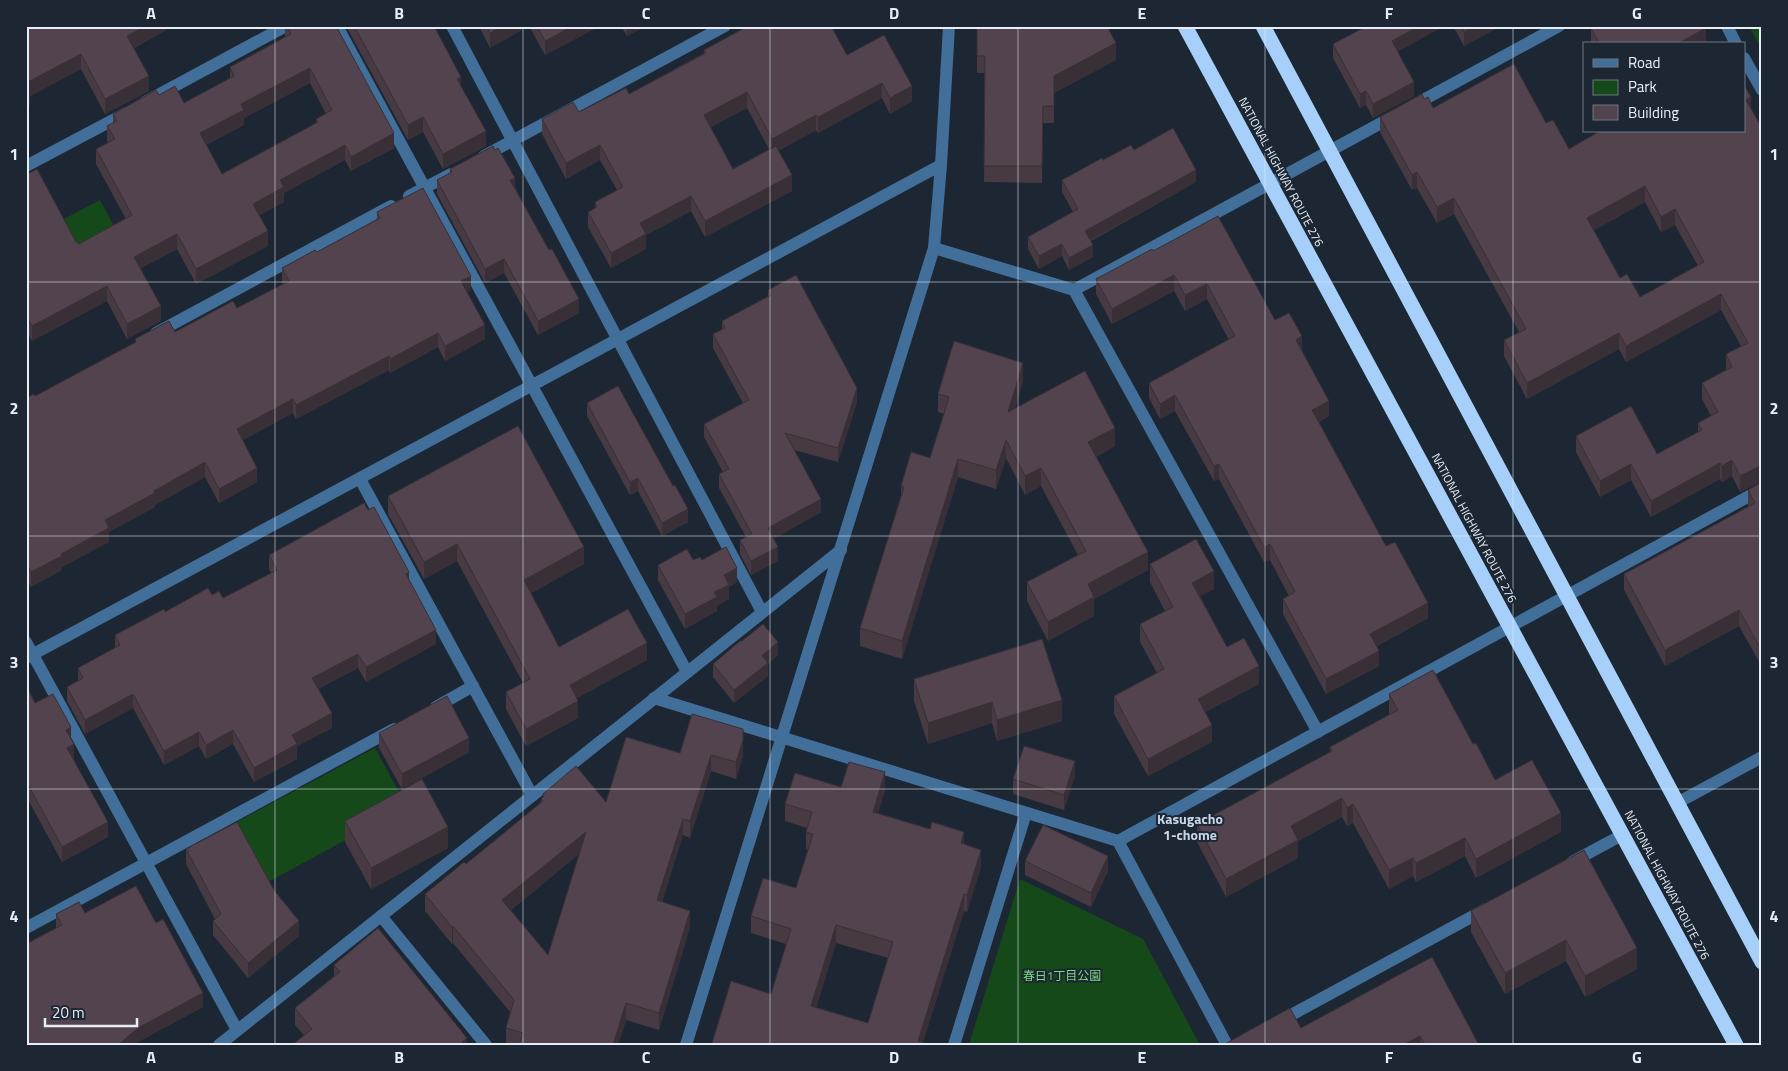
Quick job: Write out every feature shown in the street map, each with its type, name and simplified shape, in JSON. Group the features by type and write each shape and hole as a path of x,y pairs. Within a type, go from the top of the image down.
{"highway":[{"name":"NATIONAL HIGHWAY ROUTE 276","path":"1185,26 1736,1045"},
{"path":"1263,26 1762,962"}],"street":[{"path":"26,166 286,26"},
{"path":"337,26 687,672"},
{"path":"452,26 762,612"},
{"path":"477,160 725,26"},
{"path":"686,1045 934,248 942,165 949,26"},
{"path":"1074,290 1559,26"},
{"path":"1727,26 1735,42"},
{"path":"1746,62 1762,90"},
{"path":"30,656 942,165"},
{"path":"148,338 460,169"},
{"path":"934,248 1074,290 1318,732"},
{"path":"360,479 532,796"},
{"path":"1118,841 1762,489"},
{"path":"219,1045 841,550"},
{"path":"26,642 30,656 237,1030"},
{"path":"422,714 473,686"},
{"path":"654,698 1118,841 1227,1045"},
{"path":"26,928 404,724"},
{"path":"1677,802 1762,757"},
{"path":"954,1045 1026,813"},
{"path":"1558,869 1622,834"},
{"path":"1271,1026 1497,902"},
{"path":"381,916 486,1045"}],"green space":[{"path":"1749,26 1762,26 1762,50"},
{"path":"100,200 115,228 77,248 62,220"},
{"path":"375,748 407,807 266,883 233,824"},
{"name":"春日1丁目公園","path":"1020,879 1143,939 1200,1045 969,1045"}],"building":[{"path":"26,26 146,26 127,36 149,76 105,99 81,54 26,83"},
{"path":"287,26 336,26 394,133 351,157 345,145 280,180 284,187 253,204 268,231 196,269 177,234 134,257 161,306 127,324 107,286 32,326 28,319 26,320 26,175 37,169 76,242 79,244 132,215 96,149 115,139 107,126 117,121 113,114 156,90 159,95 175,86 184,103 234,76 230,67 291,34","holes":["310,68 332,110 316,119 318,122 222,174 200,133 244,110 241,104"]},
{"path":"354,26 434,26 461,77 457,79 486,131 443,154 423,117 408,125"},
{"path":"486,26 503,26 490,33"},
{"path":"537,26 573,26 545,41"},
{"path":"748,26 831,26 847,55 884,35 912,86 890,98 882,83 772,139 747,92 704,115 733,169 776,146 792,175 705,221 691,196 640,223 646,234 611,253 588,212 597,207 595,202 623,187 600,145 566,163 542,119 573,102 579,112 626,88 629,94 706,53 704,50"},
{"path":"977,26 1107,26 1116,43 1054,76 1054,106 1043,106 1042,166 984,166 985,56 977,56"},
{"path":"1367,26 1419,26 1392,41 1414,82 1373,104 1366,91 1360,94 1333,44"},
{"path":"1461,26 1475,26 1464,32"},
{"path":"1596,26 1705,26 1706,28 1681,42 1599,42 1591,29"},
{"path":"1514,64 1546,123 1553,120 1569,149 1598,132 1746,132 1746,100 1762,128 1762,465 1740,476 1732,460 1722,466 1720,463 1651,501 1631,464 1600,481 1576,436 1631,406 1657,454 1702,430 1698,423 1718,412 1702,383 1732,367 1726,354 1748,343 1721,294 1626,346 1619,333 1527,383 1504,340 1526,329 1454,198 1437,207 1417,172 1412,175 1380,117 1422,94 1424,99 1428,97 1433,108","holes":["1645,186 1661,217 1675,209 1704,262 1640,297 1627,274 1620,278 1587,218"]},
{"path":"26,84 30,90 26,92"},
{"path":"1746,88 1751,97 1746,100"},
{"path":"1173,128 1196,170 1085,231 1093,245 1069,258 1062,244 1039,256 1028,237 1078,209 1062,180 1102,158 1103,160 1131,145 1134,150"},
{"path":"493,146 495,150 498,148 515,178 510,180 549,250 552,249 579,299 538,321 504,259 485,269 437,180 452,172 450,169"},
{"path":"423,188 471,276 461,281 485,325 445,346 438,333 390,359 389,356 296,405 293,399 237,429 257,468 219,489 205,462 154,491 155,493 105,520 109,528 31,572 26,563 26,398 34,394 35,396 136,342 135,339 169,321 175,332 233,301 237,308 289,281 282,268 315,250 317,252 380,218 377,212"},
{"path":"1218,216 1275,320 1289,313 1302,336 1296,340 1329,401 1312,410 1386,546 1395,542 1428,603 1370,634 1379,651 1326,679 1283,599 1295,592 1270,544 1264,547 1219,464 1214,466 1175,395 1160,404 1149,383 1235,336 1207,284 1185,295 1174,275 1112,309 1096,279"},
{"path":"796,275 857,388 838,448 785,433 821,499 768,528 778,547 751,561 740,540 752,534 719,474 729,469 704,424 749,400 713,334 725,328 722,321 771,295 768,290"},
{"path":"954,341 1023,363 1008,412 1085,371 1115,428 1088,442 1148,552 1088,584 1094,597 1048,622 1027,582 1086,551 1041,468 1025,476 1006,440 996,470 958,459 902,641 860,628 904,487 901,486 911,452 930,458 949,397 938,394"},
{"path":"618,386 673,486 675,485 688,509 662,523 638,478 630,482 587,403"},
{"path":"518,426 584,547 524,580 559,647 628,609 647,643 570,685 578,701 526,729 506,692 530,679 457,544 424,562 388,496"},
{"path":"1762,482 1762,651 1739,610 1665,650 1624,574 1755,503 1748,490"},
{"path":"364,503 368,510 374,507 409,572 406,574 436,630 366,667 358,654 312,678 332,713 292,735 297,744 254,768 233,730 206,745 199,732 164,751 133,694 85,720 67,687 83,678 78,668 120,645 115,635 164,609 165,612 208,588 212,595 219,591 223,598 277,570 269,555"},
{"path":"1196,539 1214,571 1192,583 1227,647 1244,638 1259,666 1198,699 1212,725 1148,759 1114,696 1164,669 1140,624 1173,607 1150,564"},
{"path":"726,547 737,568 724,575 729,585 714,592 717,597 685,614 658,565 687,549 693,560 700,557 702,560"},
{"path":"763,624 778,642 762,656 768,663 734,690 713,664"},
{"path":"1042,639 1062,700 997,720 992,702 928,723 914,679"},
{"path":"1433,670 1473,744 1476,743 1495,780 1532,760 1561,813 1476,859 1465,838 1416,863 1413,858 1389,870 1353,804 1347,808 1342,798 1291,826 1298,840 1226,879 1197,824 1332,751 1330,747 1398,710 1389,694"},
{"path":"26,685 35,703 53,694 71,727 66,730 74,744 67,748 108,822 62,847 26,781"},
{"path":"447,696 469,738 402,774 379,733"},
{"path":"692,714 743,729 743,740 736,762 711,755 690,821 683,819 657,900 690,911 659,1013 626,1003 613,1045 519,1045 523,1033 506,1028 514,1000 425,894 464,862 466,864 543,801 541,799 544,796 543,794 576,766 606,802 626,737 680,753","holes":["586,832 548,955 502,900"]},
{"path":"1024,746 1075,761 1064,795 1013,779"},
{"path":"849,762 885,772 873,812 930,829 932,822 964,832 961,843 981,850 967,895 964,894 918,1041 928,1045 709,1045 712,1043 731,981 771,994 791,929 751,916 763,878 796,888 813,834 806,832 812,812 785,804 795,773 841,787","holes":["836,925 893,942 868,1023 811,1006"]},
{"path":"422,779 448,827 371,868 345,821"},
{"path":"237,822 274,890 299,921 248,963 213,921 221,914 186,849"},
{"path":"1043,825 1108,856 1091,893 1025,861"},
{"path":"1584,850 1637,948 1585,976 1566,940 1505,973 1471,911"},
{"path":"136,886 156,923 163,919 203,993 138,1028 118,1045 26,1045 26,944 62,925 56,914 79,902 85,913"},
{"path":"378,928 467,1038 459,1045 292,1045 312,1029 295,1008 340,972 334,965"},
{"path":"1432,957 1479,1045 1425,1045 1420,1036 1403,1045 1223,1045 1290,1008 1301,1028"}],"district":[{"name":"Kasugacho 1-chome","path":"1190,828"}]}
